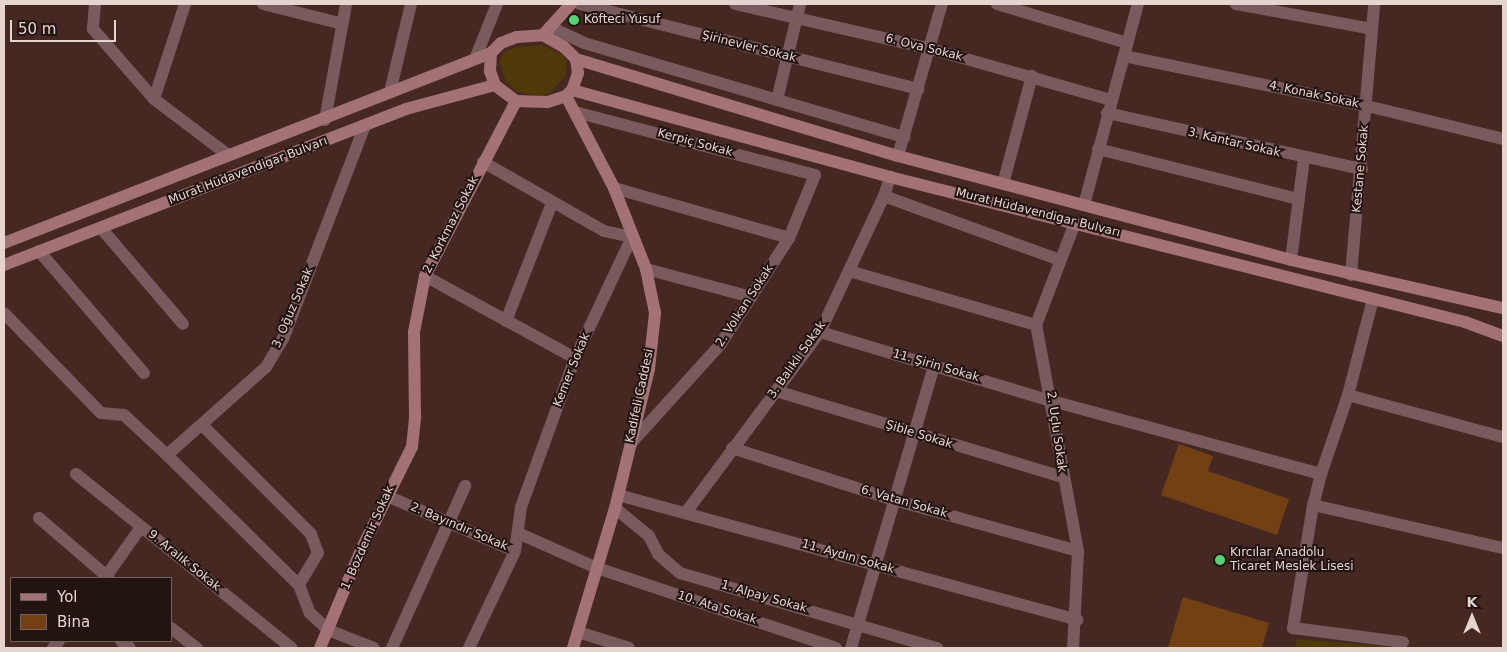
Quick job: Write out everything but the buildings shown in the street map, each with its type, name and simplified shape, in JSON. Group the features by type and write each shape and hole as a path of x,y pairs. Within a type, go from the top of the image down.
{"main road":[{"path":"546,31 576,59 578,73 569,93 534,103 516,101 495,85 490,71 491,53 501,43 517,37 546,31 571,4"},
{"name":"Murat Hüdavendigar Bulvarı","path":"4,243 228,155 325,120 390,92 491,53"},
{"name":"Murat Hüdavendigar Bulvarı","path":"576,59 898,156 1351,275 1503,308"},
{"name":"Murat Hüdavendigar Bulvarı","path":"4,265 406,109 495,85"},
{"name":"Murat Hüdavendigar Bulvarı","path":"569,93 890,177 1075,222 1464,322 1503,336"},
{"name":"Kadifeli Caddesi","path":"569,93 575,112 614,188 646,269 655,312 649,369 615,508 573,648"},
{"name":"2. Korkmaz Sokak","path":"412,447 415,416 414,332 425,276 516,101"},
{"name":"1. Bozdemir Sokak","path":"320,648 387,496 412,447"}],"street":[{"path":"95,4 94,28 154,99 228,155"},
{"path":"154,99 185,4"},
{"path":"263,4 343,24"},
{"path":"325,120 346,4"},
{"path":"390,92 411,4"},
{"path":"475,59 497,4"},
{"name":"Şirinevler Sokak","path":"580,4 918,89"},
{"name":"6. Ova Sokak","path":"734,4 931,49 1032,76 1111,100"},
{"path":"777,100 800,4"},
{"path":"898,156 931,49 942,4"},
{"name":"4. Konak Sokak","path":"997,4 1126,49 1503,139"},
{"path":"1084,205 1107,113 1138,4"},
{"path":"1236,4 1372,29"},
{"name":"Kestane Sokak","path":"1351,275 1362,169 1374,4"},
{"path":"546,31 904,137"},
{"path":"1003,184 1032,76"},
{"name":"Kerpiç Sokak","path":"575,112 815,175"},
{"name":"3. Kantar Sokak","path":"1107,113 1304,158 1362,169"},
{"name":"3. Oğuz Sokak","path":"168,455 266,368 283,339 365,125"},
{"path":"1098,148 1299,199"},
{"path":"1292,260 1304,158"},
{"path":"483,162 552,203 604,230 632,237"},
{"name":"2. Volkan Sokak","path":"630,443 720,345 789,238 815,175"},
{"name":"3. Balıklı Sokak","path":"687,511 820,332 884,196 890,177"},
{"path":"614,188 789,238"},
{"path":"884,196 1060,260"},
{"path":"506,320 552,203"},
{"path":"849,271 1036,324 1075,222"},
{"path":"101,228 183,324"},
{"name":"Kemer Sokak","path":"515,551 520,534 521,506 575,358 632,237"},
{"path":"40,251 144,373"},
{"path":"646,269 751,296"},
{"path":"425,276 575,358"},
{"path":"1373,299 1348,396 1312,505 1293,628 1403,642"},
{"path":"4,313 101,413 124,415 168,455 299,584 310,614 328,630 374,648"},
{"name":"2. Uçlu Sokak","path":"1036,324 1052,401 1062,477 1078,551 1077,620 1073,648"},
{"name":"11. Şirin Sokak","path":"820,332 1052,401 1321,474"},
{"path":"851,648 934,366"},
{"name":"Şible Sokak","path":"776,391 1062,477"},
{"path":"1348,396 1503,437"},
{"path":"202,425 311,534 318,553 299,584"},
{"name":"6. Vatan Sokak","path":"732,448 894,500 1078,551"},
{"name":"9. Aralık Sokak","path":"76,474 292,648"},
{"path":"392,648 450,524 465,486"},
{"name":"11. Aydın Sokak","path":"618,495 687,511 1077,620"},
{"name":"2. Bayındır Sokak","path":"387,496 515,551 468,648"},
{"path":"1312,505 1503,548"},
{"name":"1. Alpay Sokak","path":"615,508 648,536 658,554 680,573 937,648"},
{"path":"39,518 106,577"},
{"path":"108,577 141,527"},
{"name":"10. Ata Sokak","path":"520,534 597,568 836,648"},
{"path":"172,629 197,648"},
{"path":"578,632 629,648"}],"shaded area":[{"path":"542,45 563,55 567,63 566,75 551,92 542,96 517,92 506,82 499,60 505,52 516,47"},
{"path":"1297,639 1400,648 1295,648"}],"place":[{"name":"Köfteci Yusuf","path":"574,20"},
{"name":"Kırcılar Anadolu Ticaret Meslek Lisesi","path":"1220,560"}]}
